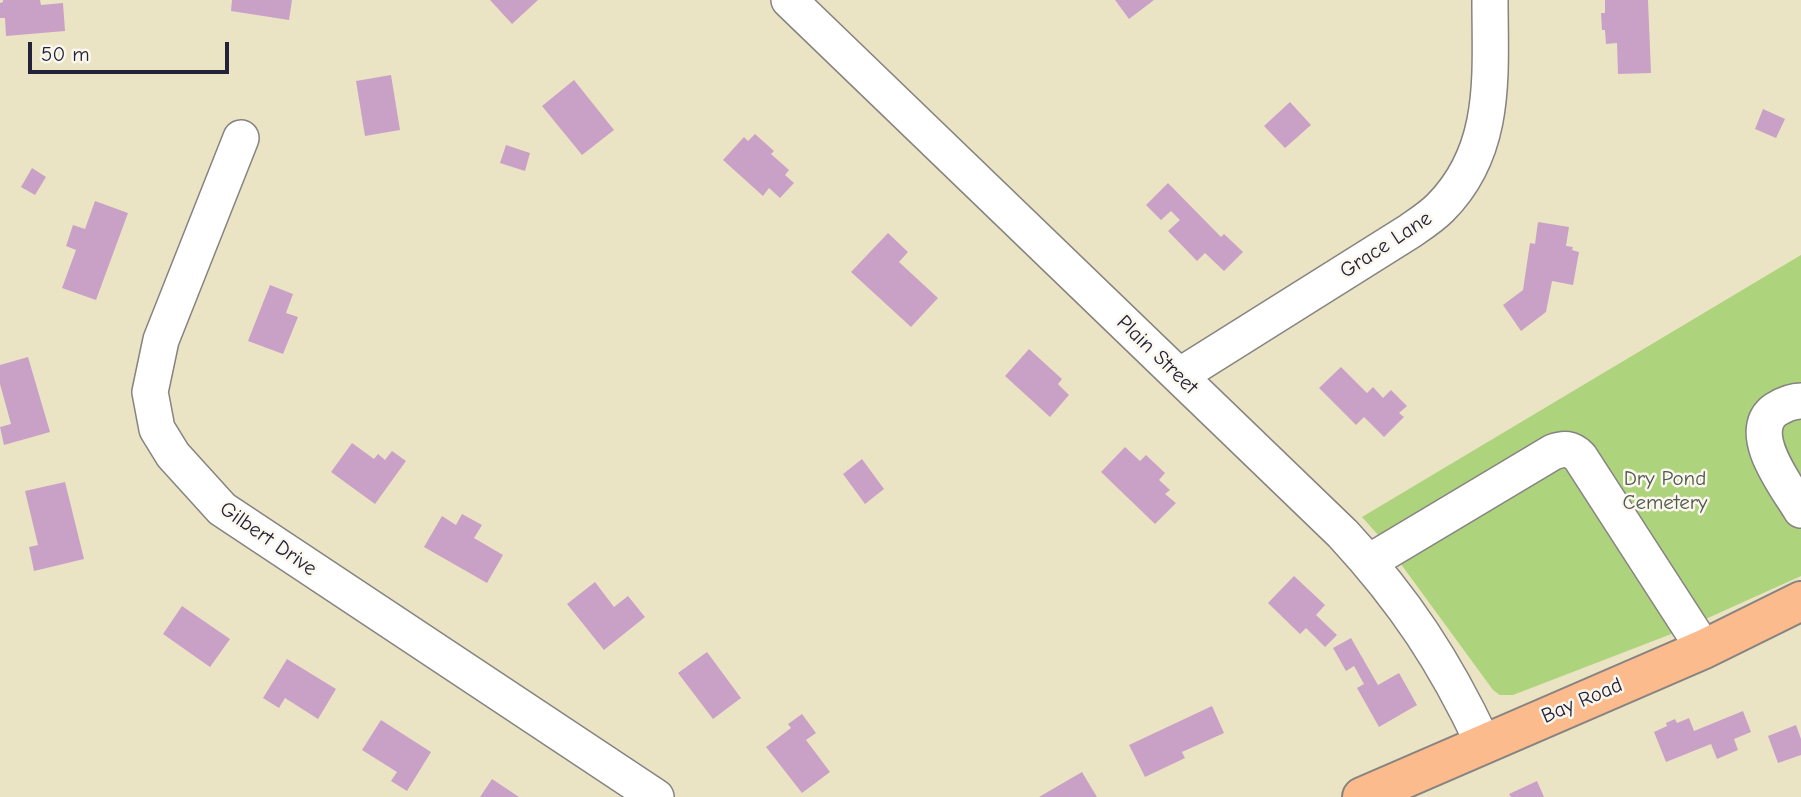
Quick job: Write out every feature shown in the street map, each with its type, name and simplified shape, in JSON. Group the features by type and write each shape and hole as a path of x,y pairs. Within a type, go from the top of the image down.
{"main road":[{"name":"Bay Road","path":"1362,797 1704,649 1801,601"}],"street":[{"name":"Plain Street","path":"789,0 1293,484 1369,562 1437,653 1458,689 1483,743"},
{"name":"Grace Lane","path":"1179,376 1410,231 1440,209 1464,178 1482,142 1490,94 1490,0"},
{"name":"Gilbert Drive","path":"242,138 161,340 150,392 157,429 173,455 222,509 656,797"},
{"path":"1801,401 1792,401 1771,414 1765,424 1769,457 1801,510"},
{"path":"1369,562 1553,452 1567,448 1580,457 1704,649"}],"green space":[{"name":"Dry Pond Cemetery","path":"1801,255 1801,576 1679,631 1513,695 1500,695 1493,690 1387,545 1362,517"}],"building":[{"path":"3,0 40,0 41,5 63,3 65,31 6,36 5,18 0,18 0,3"},
{"path":"232,0 292,0 289,20 231,11"},
{"path":"490,0 538,0 512,24"},
{"path":"1115,0 1154,0 1129,19"},
{"path":"1605,0 1648,0 1651,73 1618,74 1617,43 1606,44 1605,30 1602,30 1601,13 1605,13"},
{"path":"391,75 400,130 365,136 356,81"},
{"path":"574,80 614,130 582,155 542,106"},
{"path":"1290,102 1311,125 1285,148 1264,126"},
{"path":"1763,109 1785,119 1776,138 1755,129"},
{"path":"755,134 774,151 771,154 789,170 785,175 794,183 780,198 769,188 763,196 723,160 744,137 748,141"},
{"path":"506,145 530,153 525,171 500,163"},
{"path":"32,168 46,177 35,195 21,187"},
{"path":"1168,183 1221,237 1224,234 1243,252 1224,271 1205,253 1197,261 1168,231 1180,220 1171,211 1161,220 1146,205"},
{"path":"95,201 128,213 96,300 62,288 76,250 66,246 73,225 85,229"},
{"path":"1538,222 1569,227 1566,246 1579,252 1573,285 1552,281 1546,312 1521,331 1503,305 1523,290 1530,243 1535,244"},
{"path":"888,233 908,252 899,262 938,298 911,327 851,272"},
{"path":"270,285 293,294 286,313 298,317 283,354 248,341"},
{"path":"1029,349 1062,379 1058,384 1069,395 1050,417 1005,376"},
{"path":"28,357 50,432 4,445 0,427 11,424 0,384 0,365"},
{"path":"1341,367 1367,393 1373,387 1383,398 1391,390 1407,406 1399,413 1404,417 1384,437 1364,417 1356,425 1319,388"},
{"path":"352,443 374,459 378,454 385,460 392,451 406,461 375,504 331,472"},
{"path":"1125,447 1140,461 1146,455 1165,473 1159,480 1170,490 1165,494 1176,503 1155,524 1101,472"},
{"path":"862,459 884,489 865,504 843,474"},
{"path":"65,482 84,559 34,571 29,547 38,545 25,491"},
{"path":"462,514 482,525 474,538 503,555 487,583 424,547 442,516 456,525"},
{"path":"1294,576 1325,605 1316,615 1337,635 1325,647 1306,628 1300,634 1268,603"},
{"path":"595,582 614,607 628,596 645,617 604,650 567,604"},
{"path":"182,606 230,639 210,667 163,634"},
{"path":"1351,638 1378,685 1399,673 1417,705 1379,727 1357,688 1364,684 1354,666 1346,671 1333,648"},
{"path":"707,652 741,698 713,719 678,673"},
{"path":"287,659 336,689 318,719 285,698 279,708 263,698"},
{"path":"1212,706 1224,733 1182,752 1185,758 1145,777 1129,745"},
{"path":"1743,711 1751,732 1734,739 1738,750 1717,759 1711,744 1666,762 1654,732 1667,726 1666,723 1675,719 1677,723 1689,718 1694,731"},
{"path":"802,714 816,733 806,740 830,772 802,793 766,747 791,728 788,724"},
{"path":"381,720 431,752 407,791 391,781 397,772 362,750"},
{"path":"1796,725 1801,739 1801,755 1778,763 1768,736"},
{"path":"1082,772 1097,797 1039,797"},
{"path":"492,779 519,797 480,797"},
{"path":"1537,781 1544,797 1511,797 1509,794"}]}
